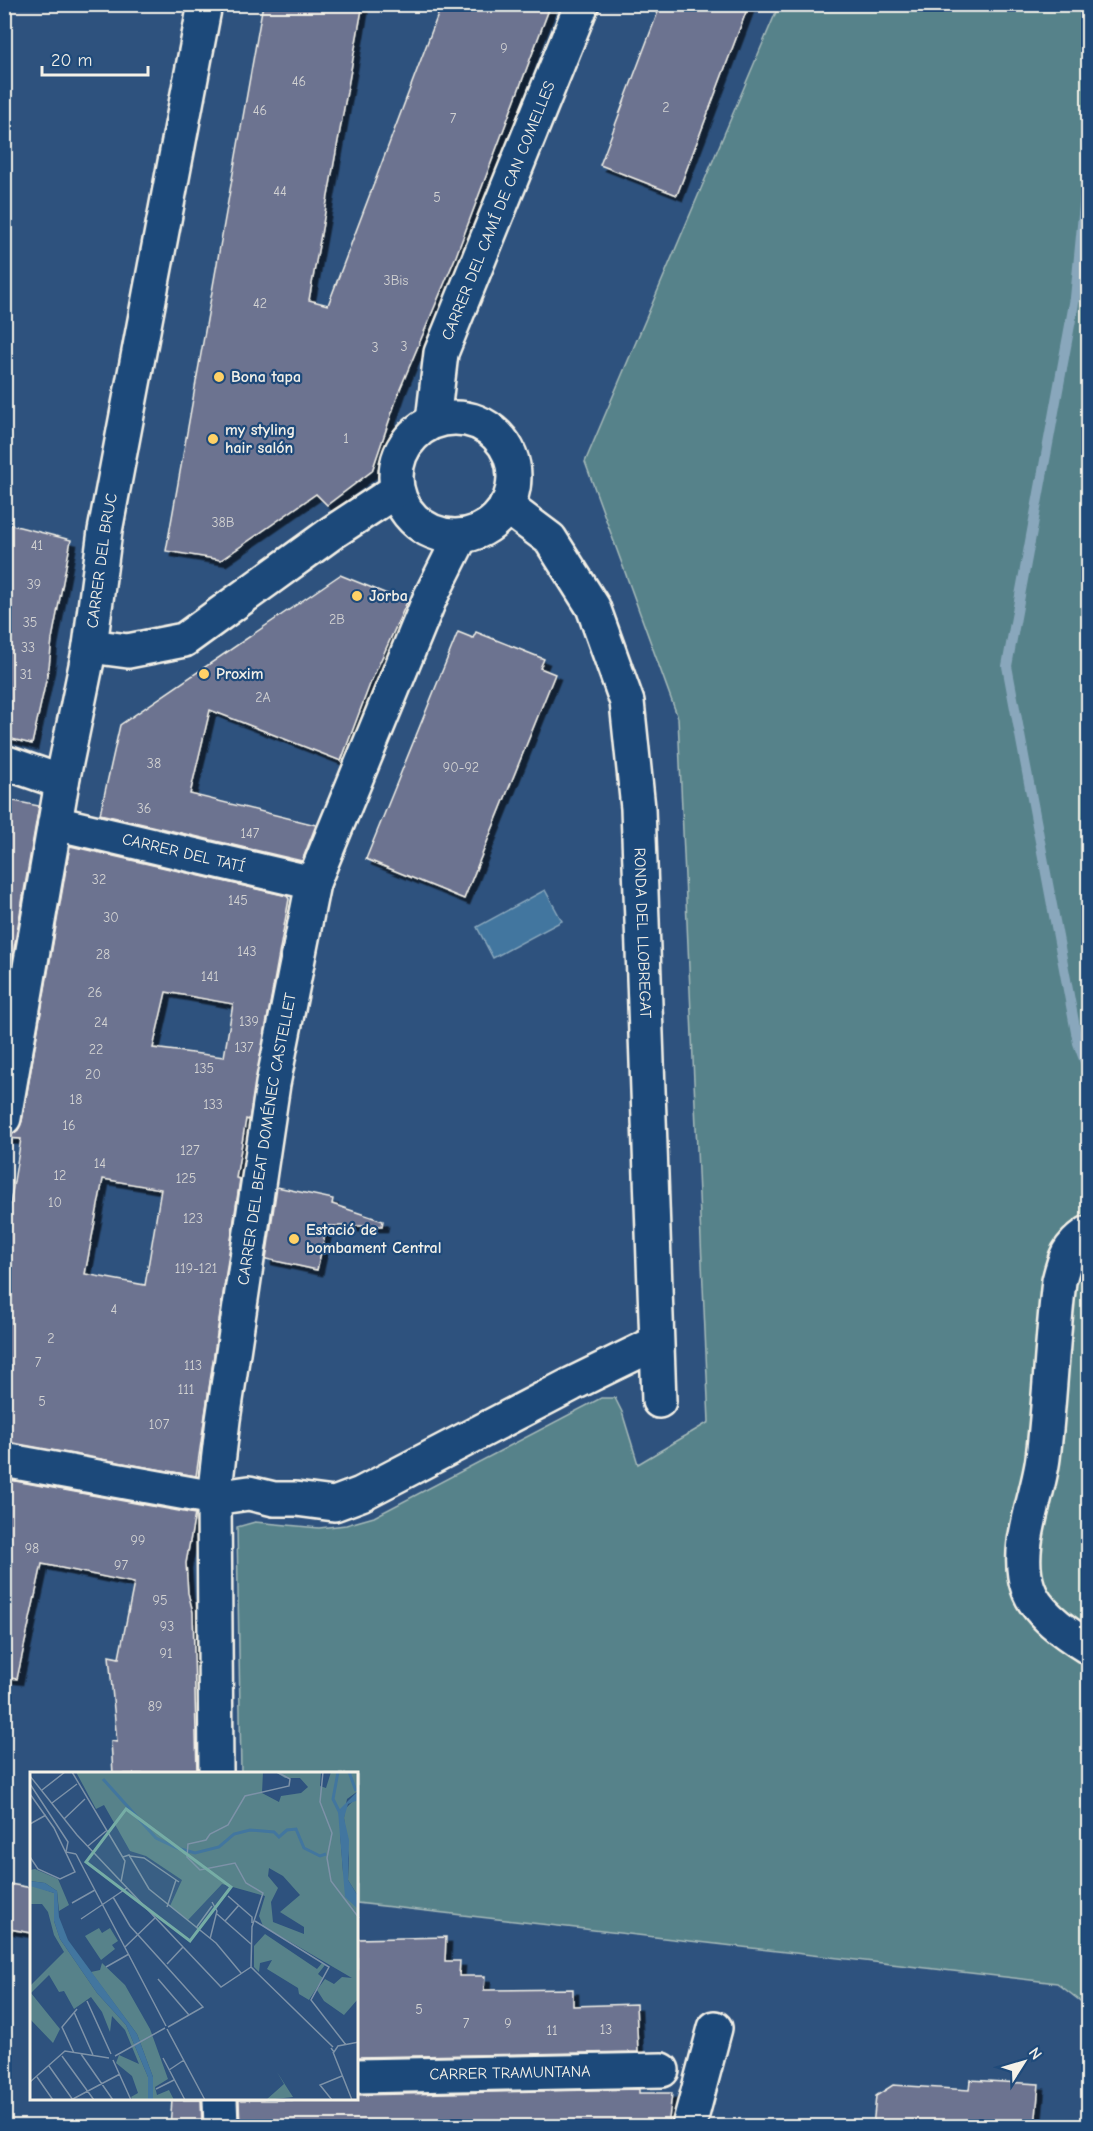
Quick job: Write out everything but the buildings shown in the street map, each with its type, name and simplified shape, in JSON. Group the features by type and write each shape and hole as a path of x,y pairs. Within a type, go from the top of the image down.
{"street":[{"name":"CARRER DEL BRUC","path":"4,1119 62,782 90,646 105,531 205,4"},
{"name":"CARRER DEL CAMÍ DE CAN COMELLES","path":"433,421 441,353 582,4"},
{"path":"452,417 469,419 486,426 500,438 509,453 514,471 513,490 498,518 475,533 461,536 440,534 420,525 405,510 397,490 396,469 402,449 415,432 433,421 452,417"},
{"path":"90,646 128,651 184,640 333,532 397,490"},
{"name":"RONDA DEL LLOBREGAT","path":"506,506 550,539 593,607 627,702 638,808 659,1401"},
{"name":"CARRER DEL BEAT DOMÉNEC CASTELLET","path":"216,1772 214,1498 223,1420 273,1084 313,883 430,598 461,536"},
{"path":"4,762 62,782"},
{"name":"CARRER DEL TATÍ","path":"55,823 313,883"},
{"path":"1089,1233 1073,1244 1064,1259 1059,1281 1043,1460 1023,1559 1028,1589 1043,1612 1067,1634 1089,1647"},
{"path":"4,1460 214,1498 249,1493 274,1499 296,1499 334,1504 361,1494 656,1343"},
{"path":"689,2127 715,2028"},
{"name":"CARRER TRAMUNTANA","path":"358,2076 662,2070"},
{"path":"220,2101 221,2127"}],"green space":[{"path":"779,5 1088,5 1088,2007 1057,1983 358,1903 358,1772 241,1772 237,1527 255,1522 319,1528 346,1525 374,1517 601,1398 615,1398 622,1412 638,1464 709,1422 678,718 585,462"}],"water":[{"path":"545,890 562,921 493,958 477,927"}],"waterway":[{"path":"1088,163 1075,298 1007,666 1078,1043 1088,1070"}],"place":[{"name":"Bona tapa","path":"219,377"},
{"name":"my styling hair salón","path":"213,439"},
{"name":"Jorba","path":"357,596"},
{"name":"Proxim","path":"204,674"},
{"name":"Estació de bombament Central","path":"294,1239"}]}
